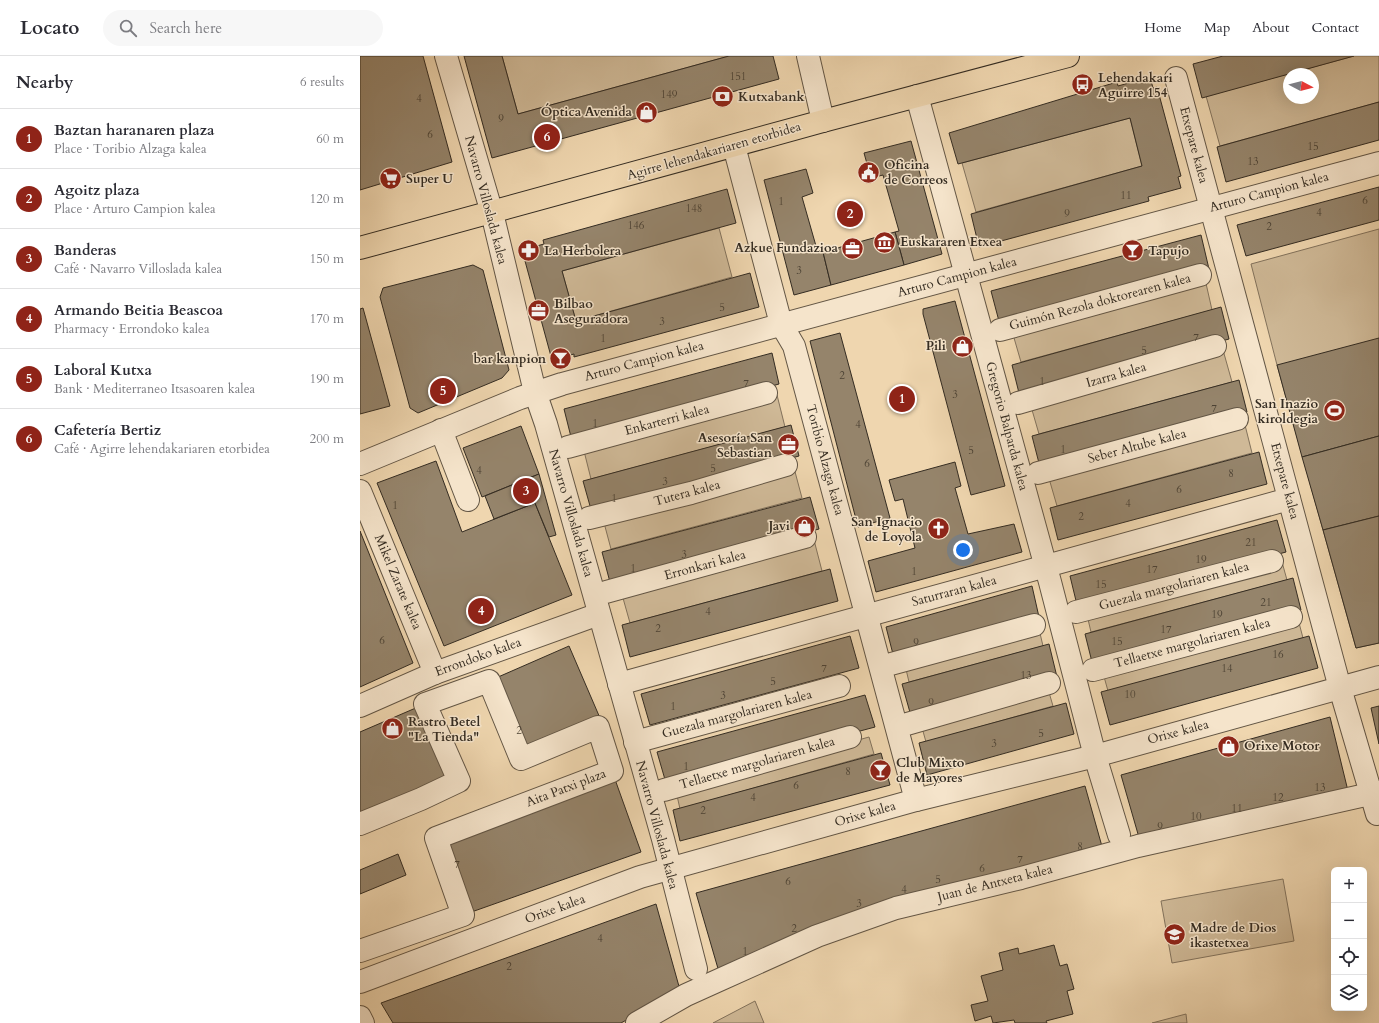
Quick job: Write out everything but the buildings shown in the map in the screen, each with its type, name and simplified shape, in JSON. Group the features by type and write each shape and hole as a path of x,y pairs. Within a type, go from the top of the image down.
{"main road":[{"name":"Agirre lehendakariaren etorbidea","path":"360,248 823,121 1068,56"}],"street":[{"name":"Navarro Villoslada kalea","path":"446,56 492,213 535,392 546,424 619,684 696,969"},
{"path":"808,56 823,121"},
{"name":"Etxepare kalea","path":"1176,78 1340,688 1376,800"},
{"name":"Gregorio Balparda kalea","path":"917,96 1095,756 1119,835"},
{"name":"Toribio Alzaga kalea","path":"734,146 781,324 794,346 916,800"},
{"name":"Arturo Campion kalea","path":"360,464 535,392 1211,207 1379,163"},
{"name":"Guimón Rezola doktorearen kalea","path":"1000,330 1200,275"},
{"name":"Izarra kalea","path":"1018,403 1215,346"},
{"name":"Enkarterri kalea","path":"568,447 766,392"},
{"name":"Seber Altube kalea","path":"1038,473 1236,419"},
{"path":"441,430 468,500"},
{"name":"Tutera kalea","path":"589,518 691,493 786,465"},
{"name":"Mikel Zarate kalea","path":"360,491 435,673"},
{"name":"Saturraran kalea","path":"619,684 867,616 1044,565 1289,499"},
{"name":"Erronkari kalea","path":"606,592 805,537"},
{"name":"Guezala margolariaren kalea","path":"1076,612 1272,561"},
{"name":"Errondoko kalea","path":"360,706 435,673 599,614"},
{"name":"Tellaetxe margolariaren kalea","path":"1093,670 1291,617"},
{"path":"892,664 1034,625"},
{"name":"Orixe kalea","path":"360,982 640,877 916,800 1095,756 1379,677"},
{"name":"Aita Patxi plaza","path":"360,824 421,799 459,781 425,704 489,681 521,759 598,727 612,771 436,838 463,915 360,950"},
{"path":"907,724 1049,683"},
{"name":"Guezala margolariaren kalea","path":"635,742 839,686"},
{"name":"Tellaetxe margolariaren kalea","path":"664,790 850,737"},
{"name":"Juan de Antxeta kalea","path":"637,1023 686,995 817,936 896,908 1021,878 1131,847 1376,800"},
{"path":"360,1017 363,1023"}],"shaded area":[{"path":"502,56 729,56 518,114"},
{"path":"1354,56 1379,56 1379,102 1220,146 1206,96 1283,75 1283,104 1319,104 1319,68 1310,68"},
{"path":"1130,118 1142,166 976,212 962,163"},
{"path":"719,228 732,277 576,321 562,271"},
{"name":"San Inazio kiroldegia","path":"1379,229 1379,643 1356,648 1277,365 1251,264"},
{"path":"1205,279 1212,310 1021,362 1012,331"},
{"path":"1223,350 1232,382 1039,434 1030,403"},
{"path":"777,395 785,427 591,479 583,447"},
{"path":"1245,425 1252,453 1057,506 1048,475"},
{"path":"794,468 802,498 611,549 603,519"},
{"path":"814,540 822,571 630,623 621,591"},
{"path":"1282,562 1287,580 1091,632 1087,615"},
{"path":"1298,619 1303,638 1108,691 1103,673"},
{"path":"1039,629 1043,646 909,682 905,665"},
{"path":"1048,689 1053,706 926,742 921,724"},
{"path":"869,737 874,754 680,809 676,791"},
{"path":"1283,879 1294,941 1172,963 1161,901"},
{"path":"755,1001 764,1023 713,1023"},
{"path":"1186,1014 1187,1023 1152,1023"}],"place":[{"name":"Lehendakari Aguirre 154","path":"1083,85"},
{"name":"Kutxabank","path":"723,97"},
{"name":"Óptica Avenida","path":"647,112"},
{"name":"Cafetería Bertiz","path":"547,137"},
{"name":"Oficina de Correos","path":"869,172"},
{"name":"Super U","path":"391,179"},
{"name":"Agoitz plaza","path":"850,214"},
{"name":"Euskararen Etxea","path":"884,242"},
{"name":"Azkue Fundazioa","path":"853,248"},
{"name":"La Herbolera","path":"529,251"},
{"name":"Tapujo","path":"1132,251"},
{"name":"Bilbao Aseguradora","path":"538,311"},
{"name":"Pili","path":"962,346"},
{"name":"bar kanpion","path":"561,359"},
{"name":"Laboral Kutxa","path":"443,391"},
{"name":"Baztan haranaren plaza","path":"902,399"},
{"name":"San Inazio kiroldegia","path":"1334,411"},
{"name":"Asesoría San Sebastian","path":"788,445"},
{"name":"Banderas","path":"526,491"},
{"name":"Javi","path":"805,526"},
{"name":"San Ignacio de Loyola","path":"938,529"},
{"name":"Armando Beitia Beascoa","path":"481,611"},
{"name":"Rastro Betel \"La Tienda\"","path":"393,729"},
{"name":"Orixe Motor","path":"1228,746"},
{"name":"Club Mixto de Mayores","path":"881,770"},
{"name":"Madre de Dios ikastetxea","path":"1174,935"}]}
